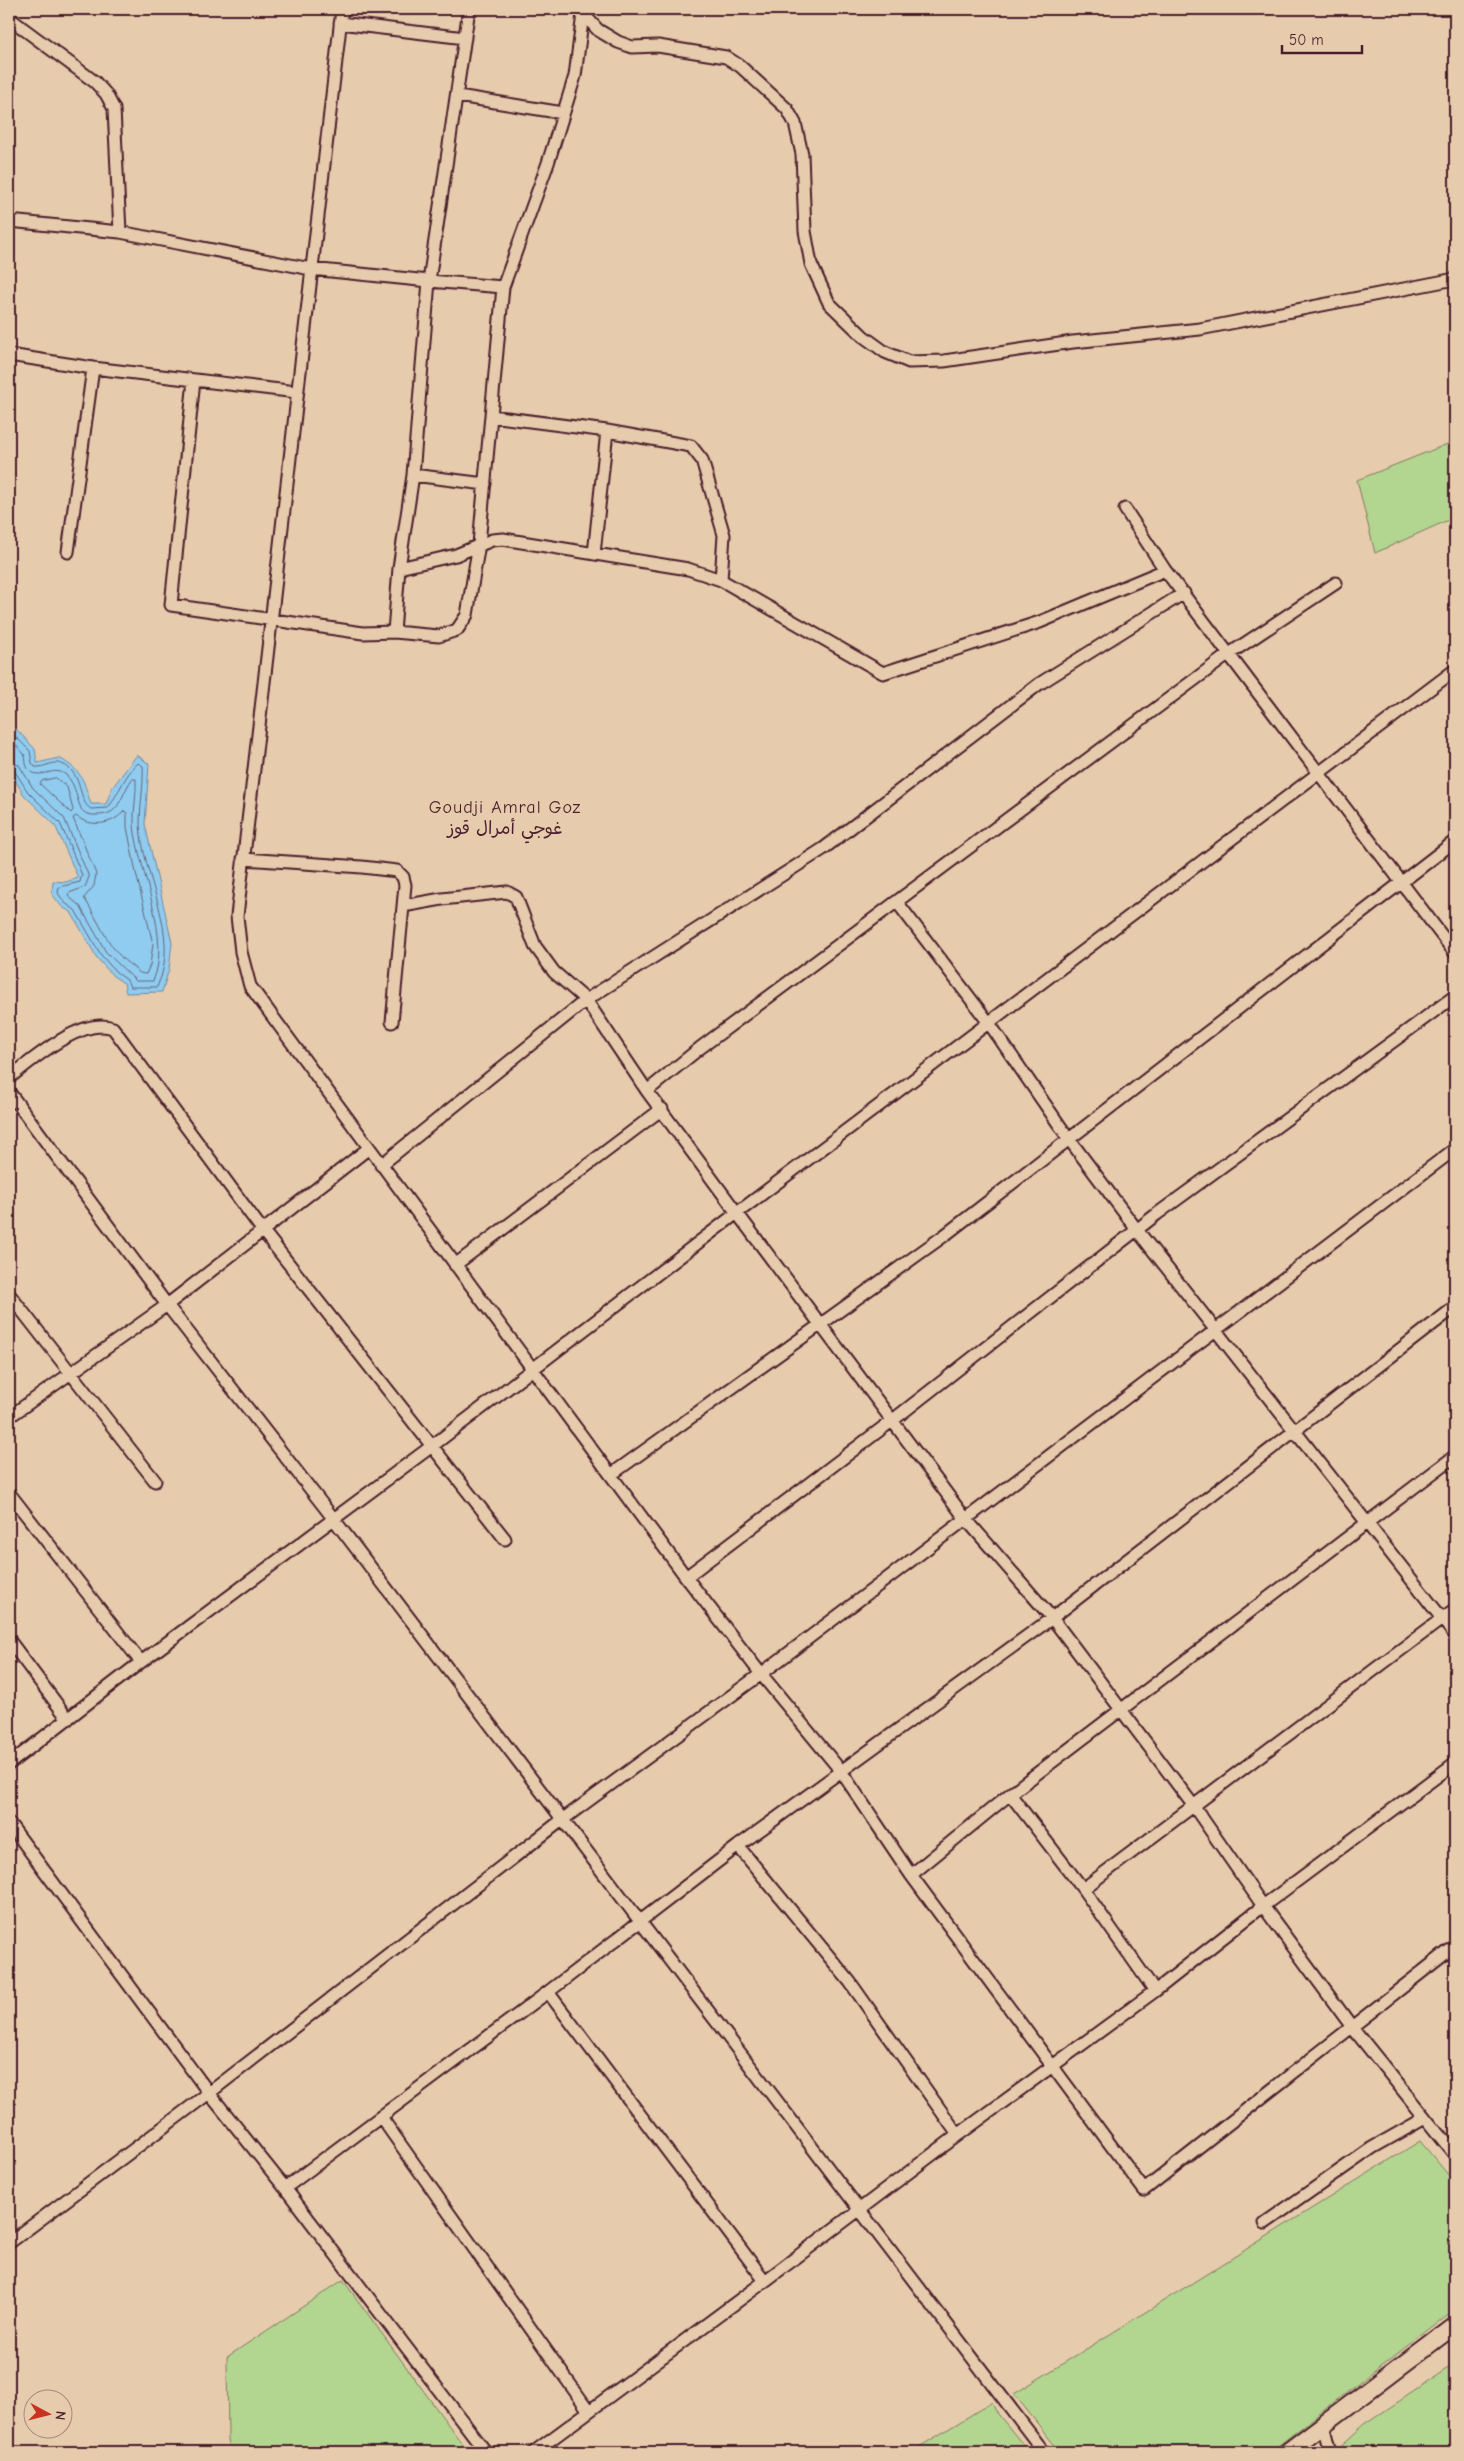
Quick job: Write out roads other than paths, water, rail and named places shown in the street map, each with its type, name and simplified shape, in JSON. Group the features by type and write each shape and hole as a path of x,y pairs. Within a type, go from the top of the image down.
{"highway":[{"path":"1287,2452 1455,2324"}],"street":[{"path":"342,9 237,916 241,952 250,986 531,1369 612,1474 686,1576 761,1674 842,1770 910,1875 1144,2190 1455,1946"},
{"path":"394,632 399,568 413,475 429,281 458,96 469,9"},
{"path":"194,380 171,605 363,633 394,632 439,636 457,630 467,615 479,544 503,287 548,163 575,76 581,11"},
{"path":"581,11 598,30 618,42 632,47 658,46 726,57 740,66 787,109 795,124 802,154 805,231 811,264 829,303 863,336 885,352 909,362 944,361 1073,342 1200,330 1455,279"},
{"path":"9,18 96,82 106,94 114,109 120,232"},
{"path":"340,23 465,38"},
{"path":"458,96 563,113"},
{"path":"9,221 120,232 312,269 503,287"},
{"path":"9,354 93,368 297,392"},
{"path":"68,552 93,368"},
{"path":"491,416 607,431 691,446 697,451 702,460 724,535 721,580"},
{"path":"594,554 607,431"},
{"path":"413,475 485,484"},
{"path":"1125,509 1165,570 1455,953"},
{"path":"399,568 456,554 479,544 503,539 688,569 721,580 883,673 1040,622 1165,570"},
{"path":"647,1090 700,1048 1229,654 1336,583"},
{"path":"381,1165 586,1000 823,849 1038,684 1184,593"},
{"path":"9,1764 140,1662 432,1446 736,1212 1455,670"},
{"path":"612,1474 945,1236 1455,841"},
{"path":"243,860 362,866 397,871 403,877 403,906 392,1022"},
{"path":"403,906 442,899 507,892 516,897 535,946 544,959 554,972 586,1000 647,1090 736,1212 894,1420 965,1518 1052,1618 1193,1805 1263,1906 1352,2027 1455,2155"},
{"path":"897,902 989,1023 1069,1139 1137,1230 1455,1634"},
{"path":"686,1576 894,1420 1137,1230 1455,996"},
{"path":"9,1078 58,1041 100,1025 113,1028 263,1231 505,1539"},
{"path":"9,1092 167,1305 333,1518 858,2211 1044,2452"},
{"path":"455,1265 662,1109"},
{"path":"9,1417 167,1305 368,1148"},
{"path":"9,2243 209,2093 562,1820 761,1674 1455,1149"},
{"path":"9,1294 155,1481"},
{"path":"286,2188 548,1992 738,1846 1030,1631 1052,1618 1455,1307"},
{"path":"910,1875 1010,1794 1455,1456"},
{"path":"9,1492 140,1662"},
{"path":"1083,1888 1455,1609"},
{"path":"9,1640 68,1719"},
{"path":"534,2452 766,2282 958,2136 1054,2067 1263,1906 1455,1762"},
{"path":"1010,1794 1083,1888 1155,1991"},
{"path":"9,1823 209,2093 286,2188 486,2452"},
{"path":"738,1846 850,1982 958,2136"},
{"path":"548,1992 766,2282"},
{"path":"381,2117 589,2411"},
{"path":"1265,2224 1372,2148 1425,2118"},
{"path":"1323,2425 1330,2452"}],"water":[{"path":"16,729 35,749 37,763 59,758 78,772 84,782 91,804 106,804 112,788 137,755 149,764 145,824 172,943 169,969 162,992 126,993 124,983 113,976 97,958 71,912 62,907 52,894 53,881 66,882 78,878 55,825 24,795 9,770 9,736"}],"district":[{"name":"Goudji Amral Goz غوجي أمرال قوز","path":"505,818"}]}
